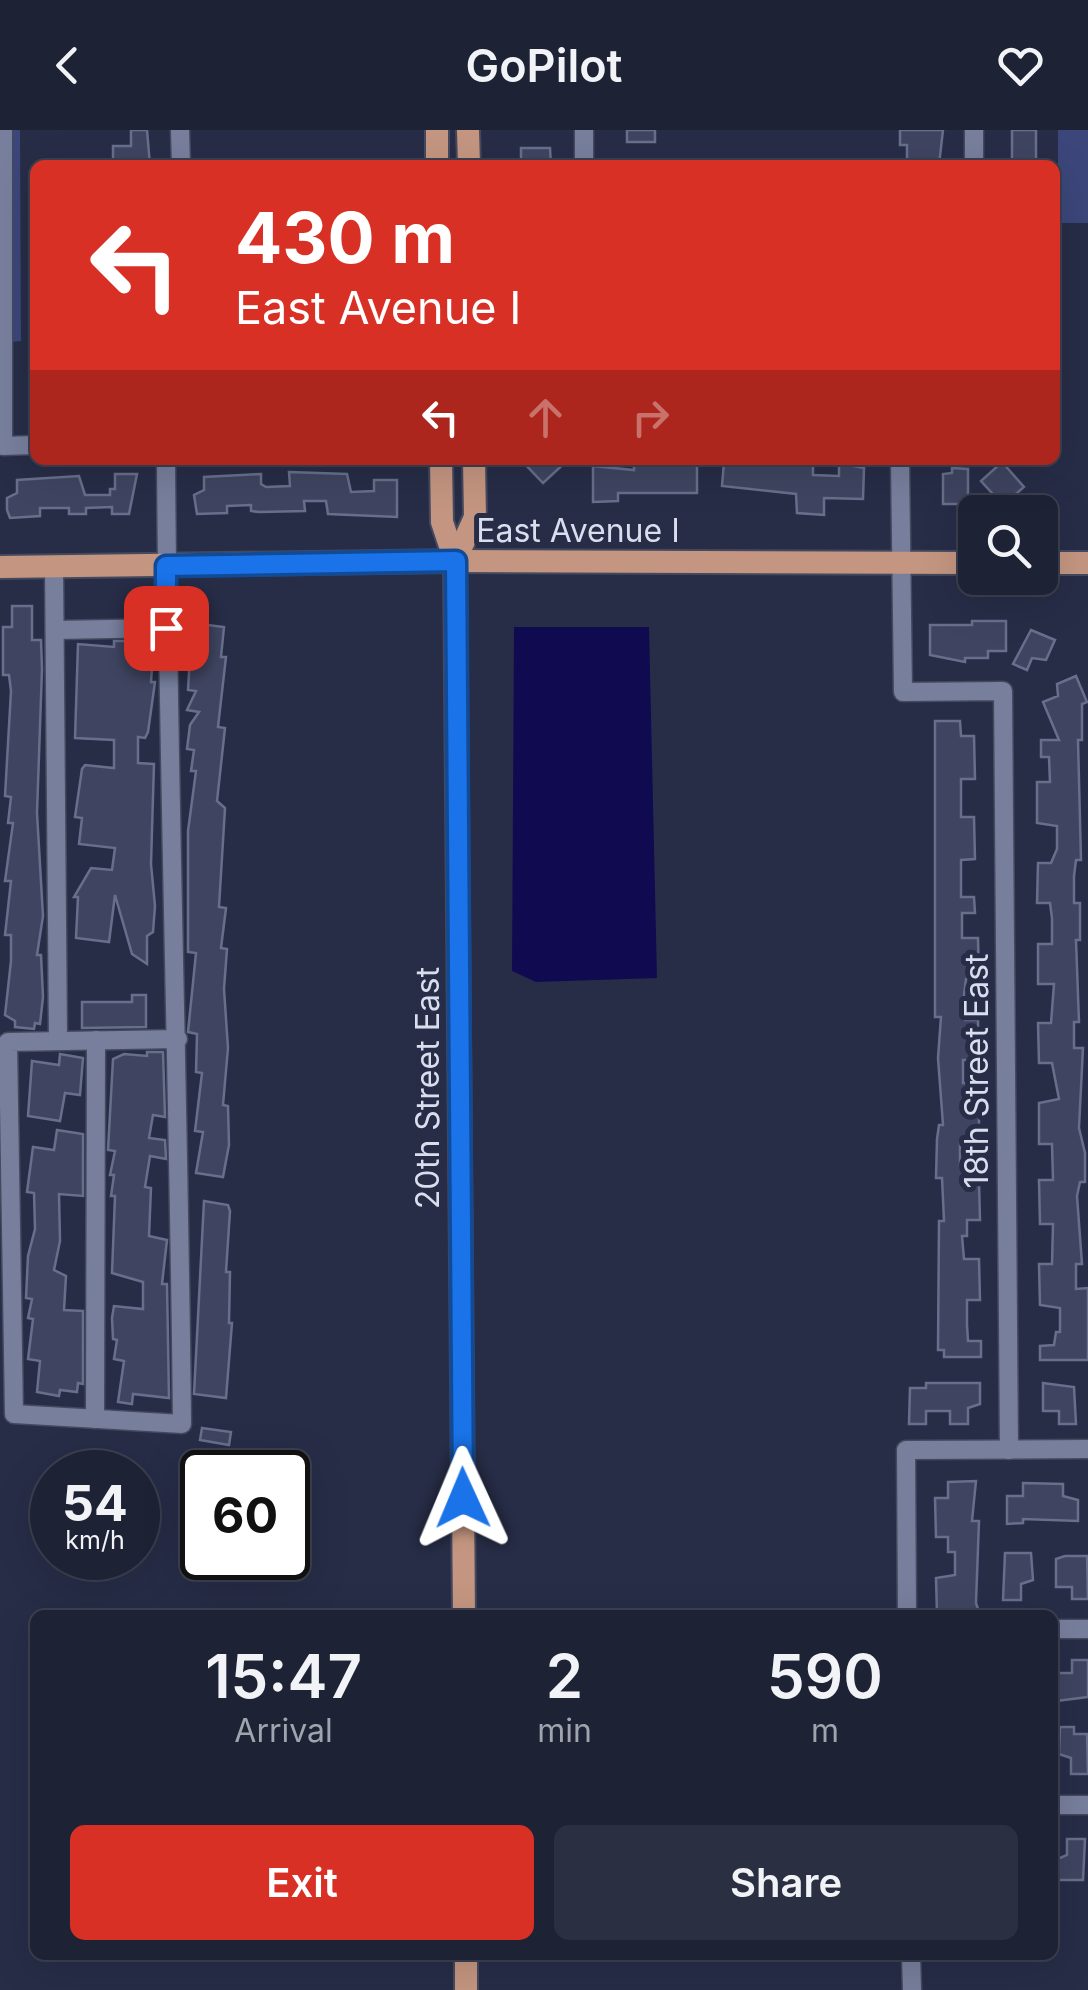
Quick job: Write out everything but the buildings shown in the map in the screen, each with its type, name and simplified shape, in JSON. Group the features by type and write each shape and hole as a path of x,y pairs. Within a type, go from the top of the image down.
{"main road":[{"path":"437,130 437,160"},
{"path":"468,130 469,160"},
{"name":"20th Street East","path":"441,465 442,522 456,561 464,1610"},
{"name":"20th Street East","path":"456,561 475,518 474,465"},
{"name":"East Avenue I","path":"0,567 456,561 958,563"},
{"path":"1058,563 1088,563"},
{"path":"466,1960 466,1990"}],"street":[{"path":"4,130 3,446 30,446"},
{"path":"180,130 181,160"},
{"path":"584,130 584,160"},
{"path":"974,130 974,160"},
{"path":"166,465 166,628 178,1039 182,1424 14,1414 8,1042 178,1039"},
{"path":"900,465 902,564"},
{"name":"18th Street East","path":"902,564 904,692 1002,691 1009,1450"},
{"path":"54,566 58,1040"},
{"path":"54,630 166,628"},
{"path":"95,1418 96,1040"},
{"path":"907,1610 906,1450 1088,1450"},
{"path":"1058,1629 1088,1629"},
{"path":"1058,1805 1088,1805"},
{"path":"911,1960 912,1990"}],"shaded area":[{"path":"0,130 20,130 21,341 0,343"},
{"path":"1058,130 1088,130 1088,223 1060,223"},
{"path":"514,627 649,627 657,978 536,982 512,971"}],"route":[{"path":"166,628 166,566 456,561 463,1498"}]}
